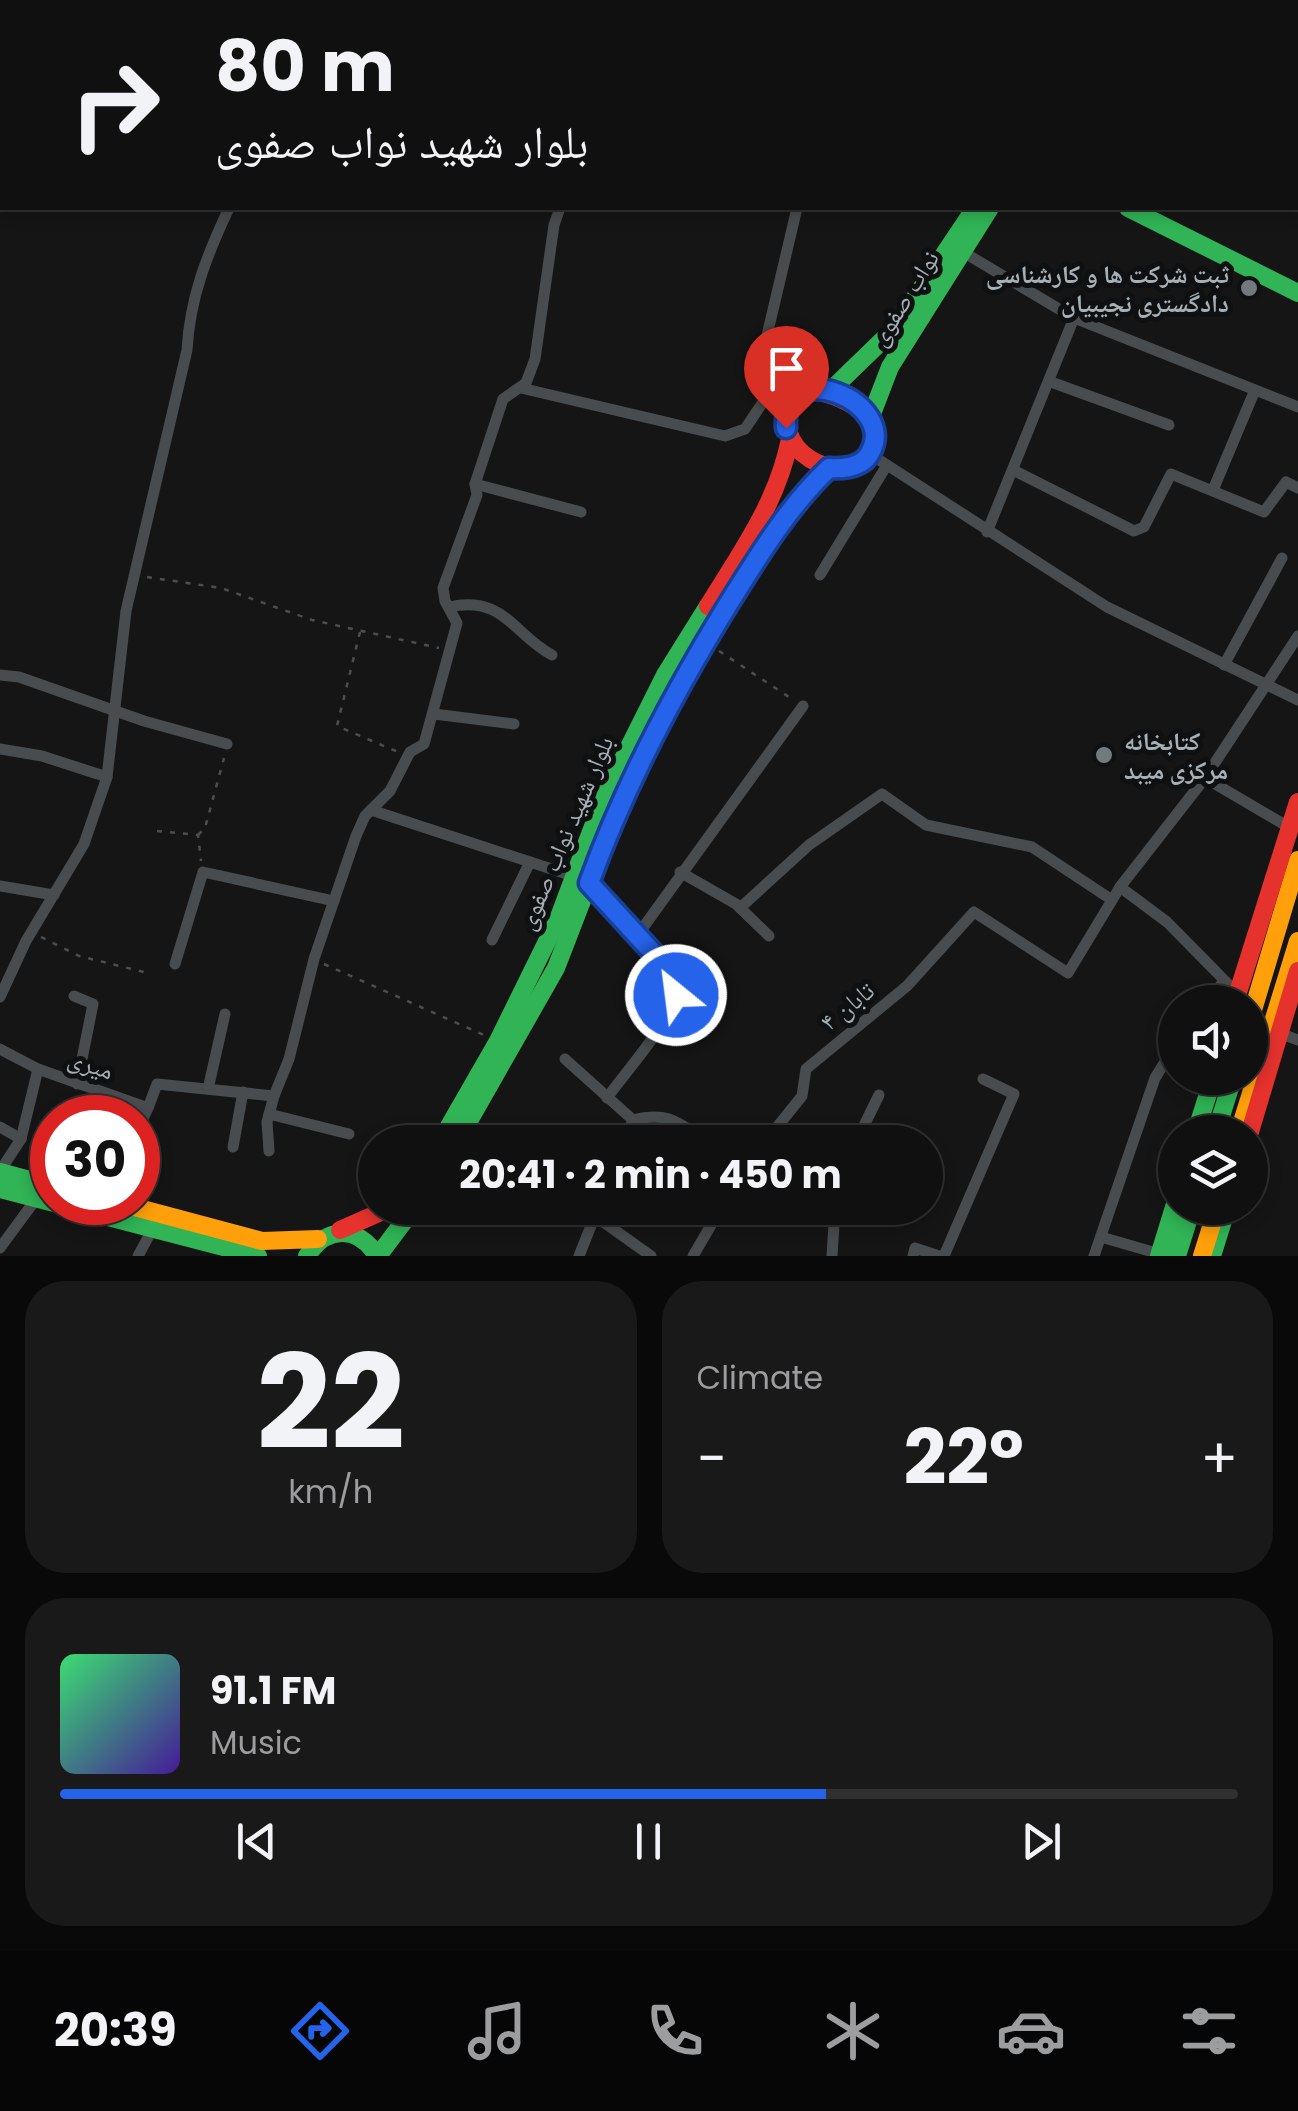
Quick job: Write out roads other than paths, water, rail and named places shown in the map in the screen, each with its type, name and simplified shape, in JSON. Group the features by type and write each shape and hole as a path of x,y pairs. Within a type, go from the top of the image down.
{"main road":[{"name":"نواب صفوی","path":"830,391 870,360 890,338 973,210"},
{"name":"نواب صفوی","path":"870,420 890,367 989,210"},
{"path":"1132,210 1298,293"},
{"path":"808,390 830,391 848,398 870,420 874,442 870,454 851,468 829,468 803,454 790,439 785,416 789,404 808,390"},
{"name":"بلوار شهید نواب صفوی","path":"467,1125 547,984 604,797 665,675 769,509 782,477 790,439"},
{"name":"بلوار شهید نواب صفوی","path":"581,879 705,642 784,518 829,468"},
{"path":"1245,985 1298,802"},
{"path":"1247,985 1298,860"},
{"name":"بلوار شهید نواب صفوی","path":"450,1125 566,920"},
{"path":"1244,1115 1298,941"},
{"path":"1255,1115 1298,971"},
{"path":"0,1171 30,1180"},
{"path":"0,1189 30,1197"},
{"path":"160,1214 262,1241 361,1236 378,1256 401,1225"},
{"path":"307,1256 326,1235 358,1222"},
{"path":"133,1225 258,1256"},
{"path":"1165,1255 1171,1225"},
{"path":"1165,1255 1182,1225"},
{"path":"1202,1256 1212,1225"},
{"path":"1212,1256 1222,1225"}],"street":[{"path":"0,997 32,932 84,844 107,777 118,659 187,350 189,312 204,260 228,210"},
{"path":"270,1151 274,1096 289,1059 314,959 356,836 371,810 390,790 408,756 424,744 434,714 457,623 443,588 477,495 475,484 503,398 521,388 535,360 559,210"},
{"path":"521,388 725,436 744,429 764,399 760,365 797,210"},
{"path":"962,252 1074,318 1298,407"},
{"path":"987,532 1074,318"},
{"path":"1051,382 1169,425"},
{"path":"1213,490 1255,390"},
{"path":"764,399 789,404"},
{"path":"870,454 987,532 1128,618 1298,700"},
{"path":"820,576 887,465"},
{"path":"1015,471 1134,531 1144,527 1171,474 1264,512 1286,482 1298,488"},
{"path":"475,484 581,512"},
{"path":"1224,665 1282,558"},
{"path":"449,608 465,604 502,613 552,655"},
{"path":"740,908 809,844 882,794 926,825 1032,847 1112,900 1206,778 1298,636"},
{"path":"0,675 19,677 227,744"},
{"path":"637,936 803,706"},
{"path":"434,714 514,724"},
{"path":"0,749 42,756 107,777"},
{"path":"1206,778 1290,828"},
{"path":"371,810 581,879 678,980 676,995 607,1098"},
{"path":"492,940 530,862"},
{"path":"175,964 203,872 334,901"},
{"path":"680,872 740,908 769,936"},
{"path":"0,886 54,895"},
{"path":"1120,887 1167,922 1227,985"},
{"name":"تابان ۴","path":"779,1125 802,1096 806,1069 907,986 974,912 1068,972 1112,900"},
{"path":"74,996 92,1004 77,1084"},
{"path":"208,1089 225,1014"},
{"path":"1279,1034 1298,1040"},
{"name":"میری","path":"0,1049 38,1069 110,1095"},
{"path":"565,1059 634,1120"},
{"path":"0,1171 21,1138 38,1069"},
{"path":"1094,1256 1158,1073"},
{"path":"914,1256 915,1248 942,1256 1014,1094 984,1080"},
{"path":"153,1095 157,1084 274,1096"},
{"path":"232,1146 242,1092"},
{"path":"864,1125 879,1095"},
{"path":"270,1114 349,1134"},
{"path":"634,1120 656,1114 681,1125"},
{"path":"632,1125 634,1120"},
{"path":"0,1127 21,1138"},
{"path":"0,1248 30,1207"},
{"path":"579,1256 591,1225"},
{"path":"612,1225 651,1256"},
{"path":"693,1256 711,1225"},
{"path":"832,1256 834,1225"},
{"path":"138,1256 152,1230"},
{"path":"1101,1236 1165,1255"}],"place":[{"name":"ثبت شرکت ها و کارشناسی دادگستری نجیبیان","path":"1249,288"},
{"name":"کتابخانه مرکزی میبد","path":"1104,755"}]}
